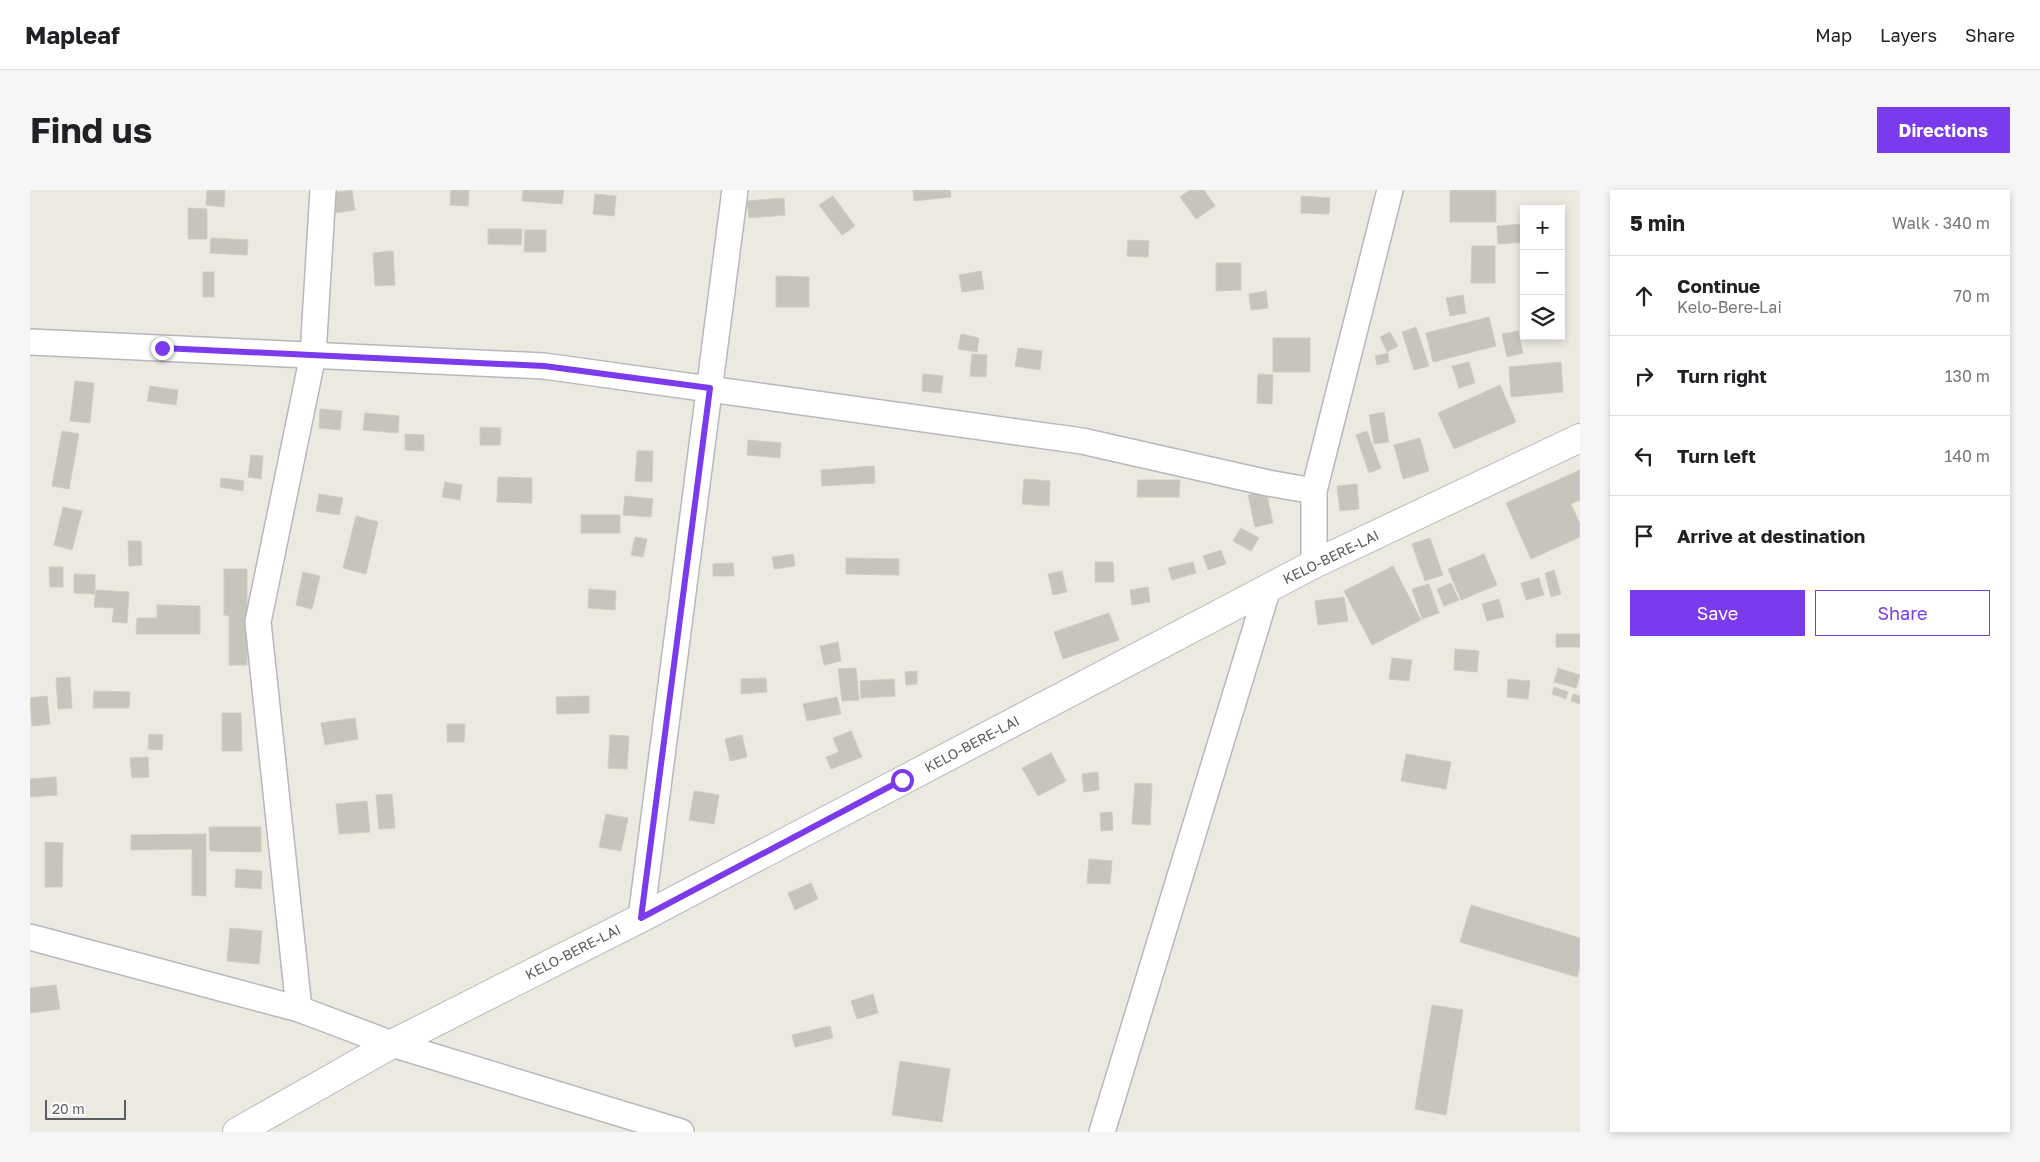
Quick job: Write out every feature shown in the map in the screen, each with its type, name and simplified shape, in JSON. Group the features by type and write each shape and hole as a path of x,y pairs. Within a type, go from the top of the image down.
{"main road":[{"name":"KELO-BERE-LAI","path":"237,1132 392,1044 641,918 1314,564 1580,438"}],"street":[{"path":"299,1009 258,622 313,355 323,190"},
{"path":"641,918 735,190"},
{"path":"1314,564 1314,491 1390,190"},
{"path":"30,342 544,366 1082,441 1268,483 1314,491"},
{"path":"1102,1132 1268,588"},
{"path":"30,937 299,1009 392,1044 682,1132"}],"building":[{"path":"207,190 225,190 224,207 206,205"},
{"path":"352,190 355,210 335,213 332,193"},
{"path":"451,190 469,190 468,206 450,205"},
{"path":"523,190 564,190 562,204 522,201"},
{"path":"913,190 950,190 951,197 914,201"},
{"path":"1190,190 1204,190 1215,206 1196,219 1180,197"},
{"path":"1450,190 1496,190 1496,222 1450,222"},
{"path":"595,194 616,196 614,216 593,214"},
{"path":"833,196 855,226 842,235 819,205"},
{"path":"1301,196 1330,198 1329,214 1301,213"},
{"path":"784,198 785,215 749,218 747,201"},
{"path":"188,208 207,209 207,239 188,239"},
{"path":"1520,224 1520,242 1498,244 1497,226"},
{"path":"488,229 522,229 521,245 488,244"},
{"path":"525,230 546,230 546,252 524,252"},
{"path":"211,238 248,240 247,255 210,253"},
{"path":"1128,240 1149,241 1148,257 1127,256"},
{"path":"1472,246 1495,246 1495,283 1471,283"},
{"path":"393,251 395,285 375,286 373,253"},
{"path":"1216,263 1241,263 1241,290 1216,291"},
{"path":"981,271 984,289 962,292 959,275"},
{"path":"203,272 214,272 214,297 203,297"},
{"path":"776,276 809,277 809,307 776,307"},
{"path":"1266,291 1268,308 1251,310 1249,294"},
{"path":"1463,295 1466,313 1450,316 1446,298"},
{"path":"1489,317 1496,346 1433,362 1426,333"},
{"path":"1416,327 1429,366 1414,370 1402,332"},
{"path":"1518,331 1523,353 1507,357 1502,334"},
{"path":"1390,332 1398,346 1387,352 1380,337"},
{"path":"961,334 979,338 977,352 958,349"},
{"path":"1273,338 1310,338 1310,372 1273,372"},
{"path":"1018,348 1042,351 1040,370 1015,366"},
{"path":"1388,353 1389,362 1377,365 1375,356"},
{"path":"972,354 987,355 986,377 970,376"},
{"path":"1469,362 1475,383 1459,388 1452,366"},
{"path":"1561,362 1563,392 1511,397 1509,367"},
{"path":"923,374 943,376 941,393 922,391"},
{"path":"1258,374 1273,375 1272,404 1257,403"},
{"path":"75,381 94,383 90,423 70,421"},
{"path":"1500,385 1516,422 1454,449 1438,413"},
{"path":"150,386 178,390 176,405 147,401"},
{"path":"320,409 342,411 340,430 319,428"},
{"path":"1384,412 1389,442 1374,444 1369,415"},
{"path":"365,413 399,416 398,433 363,430"},
{"path":"480,427 501,428 500,445 480,445"},
{"path":"62,431 79,434 69,489 52,486"},
{"path":"1367,431 1381,468 1369,473 1356,435"},
{"path":"405,434 424,435 424,451 405,450"},
{"path":"1420,438 1429,471 1403,479 1394,445"},
{"path":"748,440 781,443 780,458 747,455"},
{"path":"637,451 653,451 652,482 635,481"},
{"path":"251,455 263,456 261,479 248,477"},
{"path":"874,466 875,483 822,486 821,470"},
{"path":"1580,470 1580,500 1571,504 1580,524 1580,537 1531,559 1506,503"},
{"path":"498,477 532,478 532,503 497,502"},
{"path":"221,478 244,481 243,491 220,487"},
{"path":"1024,479 1050,481 1049,506 1022,504"},
{"path":"1138,480 1180,480 1179,497 1137,497"},
{"path":"445,482 462,485 460,500 442,497"},
{"path":"1357,484 1359,509 1340,511 1337,486"},
{"path":"1266,491 1273,523 1255,527 1248,495"},
{"path":"319,494 343,498 339,515 316,511"},
{"path":"625,496 653,499 651,517 623,515"},
{"path":"63,507 82,511 72,550 54,545"},
{"path":"581,515 620,515 620,533 581,533"},
{"path":"356,516 378,522 366,574 343,568"},
{"path":"1241,528 1259,538 1251,551 1233,541"},
{"path":"635,537 647,539 643,557 631,555"},
{"path":"1430,538 1443,575 1425,581 1412,544"},
{"path":"128,541 141,541 142,565 129,566"},
{"path":"1221,550 1226,564 1208,570 1203,556"},
{"path":"793,554 795,566 774,569 772,557"},
{"path":"1484,554 1497,585 1461,600 1448,569"},
{"path":"846,558 899,559 899,575 846,574"},
{"path":"1095,562 1113,562 1114,582 1095,582"},
{"path":"1193,562 1196,573 1172,580 1168,568"},
{"path":"733,563 734,576 713,576 713,564"},
{"path":"1393,566 1421,620 1372,645 1344,591"},
{"path":"49,567 63,567 63,587 50,587"},
{"path":"224,569 247,569 247,665 229,665 229,616 224,615"},
{"path":"1554,570 1561,594 1551,597 1545,573"},
{"path":"1062,571 1067,592 1053,595 1048,574"},
{"path":"303,572 320,576 312,609 296,605"},
{"path":"74,574 95,575 95,594 74,593"},
{"path":"1539,578 1544,595 1526,600 1521,583"},
{"path":"1451,583 1459,600 1444,606 1437,589"},
{"path":"1429,584 1439,613 1422,619 1412,589"},
{"path":"1148,587 1150,602 1132,605 1130,590"},
{"path":"589,589 616,591 615,610 588,608"},
{"path":"96,590 129,592 127,623 112,622 114,608 94,607"},
{"path":"1344,597 1348,621 1318,625 1315,601"},
{"path":"1499,599 1504,617 1487,621 1482,604"},
{"path":"157,605 200,606 200,634 136,634 137,618 157,618"},
{"path":"1109,613 1119,640 1063,659 1054,632"},
{"path":"1556,634 1580,634 1580,647 1556,647"},
{"path":"838,642 841,661 824,665 820,646"},
{"path":"1455,649 1479,651 1477,672 1454,670"},
{"path":"1392,658 1412,660 1409,681 1389,679"},
{"path":"856,668 859,700 842,701 838,669"},
{"path":"1558,668 1580,675 1576,688 1554,682"},
{"path":"917,671 917,684 906,685 905,672"},
{"path":"70,677 72,708 58,709 56,678"},
{"path":"766,678 767,692 741,694 741,679"},
{"path":"894,679 895,696 861,698 860,681"},
{"path":"1508,679 1530,681 1528,699 1507,697"},
{"path":"1554,687 1568,692 1566,699 1552,694"},
{"path":"94,691 130,692 129,708 93,708"},
{"path":"1573,694 1580,696 1580,704 1571,701"},
{"path":"47,696 50,724 32,726 30,698"},
{"path":"589,696 589,713 557,714 556,697"},
{"path":"837,697 841,714 807,721 803,704"},
{"path":"222,713 241,713 242,751 222,751"},
{"path":"355,718 358,739 325,745 321,723"},
{"path":"447,724 465,724 464,742 447,742"},
{"path":"851,731 862,757 831,769 826,757 839,752 833,738"},
{"path":"149,734 163,735 162,750 148,749"},
{"path":"610,735 629,736 627,769 608,768"},
{"path":"742,735 747,757 730,761 725,739"},
{"path":"1051,753 1066,781 1038,796 1022,768"},
{"path":"1406,754 1451,762 1446,789 1401,781"},
{"path":"148,757 149,777 132,778 130,758"},
{"path":"1098,772 1099,790 1084,792 1082,774"},
{"path":"56,777 57,795 30,797 30,779"},
{"path":"1135,783 1152,784 1150,825 1132,824"},
{"path":"694,791 719,795 714,824 689,820"},
{"path":"392,794 395,828 379,829 376,795"},
{"path":"367,801 370,832 339,834 336,804"},
{"path":"1112,812 1113,830 1101,831 1100,813"},
{"path":"606,814 628,818 621,851 599,847"},
{"path":"209,827 261,827 261,852 210,851"},
{"path":"206,834 206,896 192,895 192,849 131,850 131,835"},
{"path":"45,842 63,843 62,887 45,887"},
{"path":"1089,859 1112,861 1110,884 1087,883"},
{"path":"236,869 262,871 261,889 235,887"},
{"path":"811,883 818,899 795,910 788,893"},
{"path":"1471,905 1580,938 1580,967 1577,977 1460,942"},
{"path":"230,928 262,931 259,964 227,961"},
{"path":"56,985 60,1009 30,1013 30,988"},
{"path":"873,994 878,1013 857,1019 851,1001"},
{"path":"1432,1005 1463,1010 1446,1115 1415,1109"},
{"path":"830,1026 833,1038 795,1047 792,1035"},
{"path":"900,1061 950,1069 942,1122 892,1115"}],"route":[{"path":"162,348 544,366 710,388 641,918 902,780"}]}
